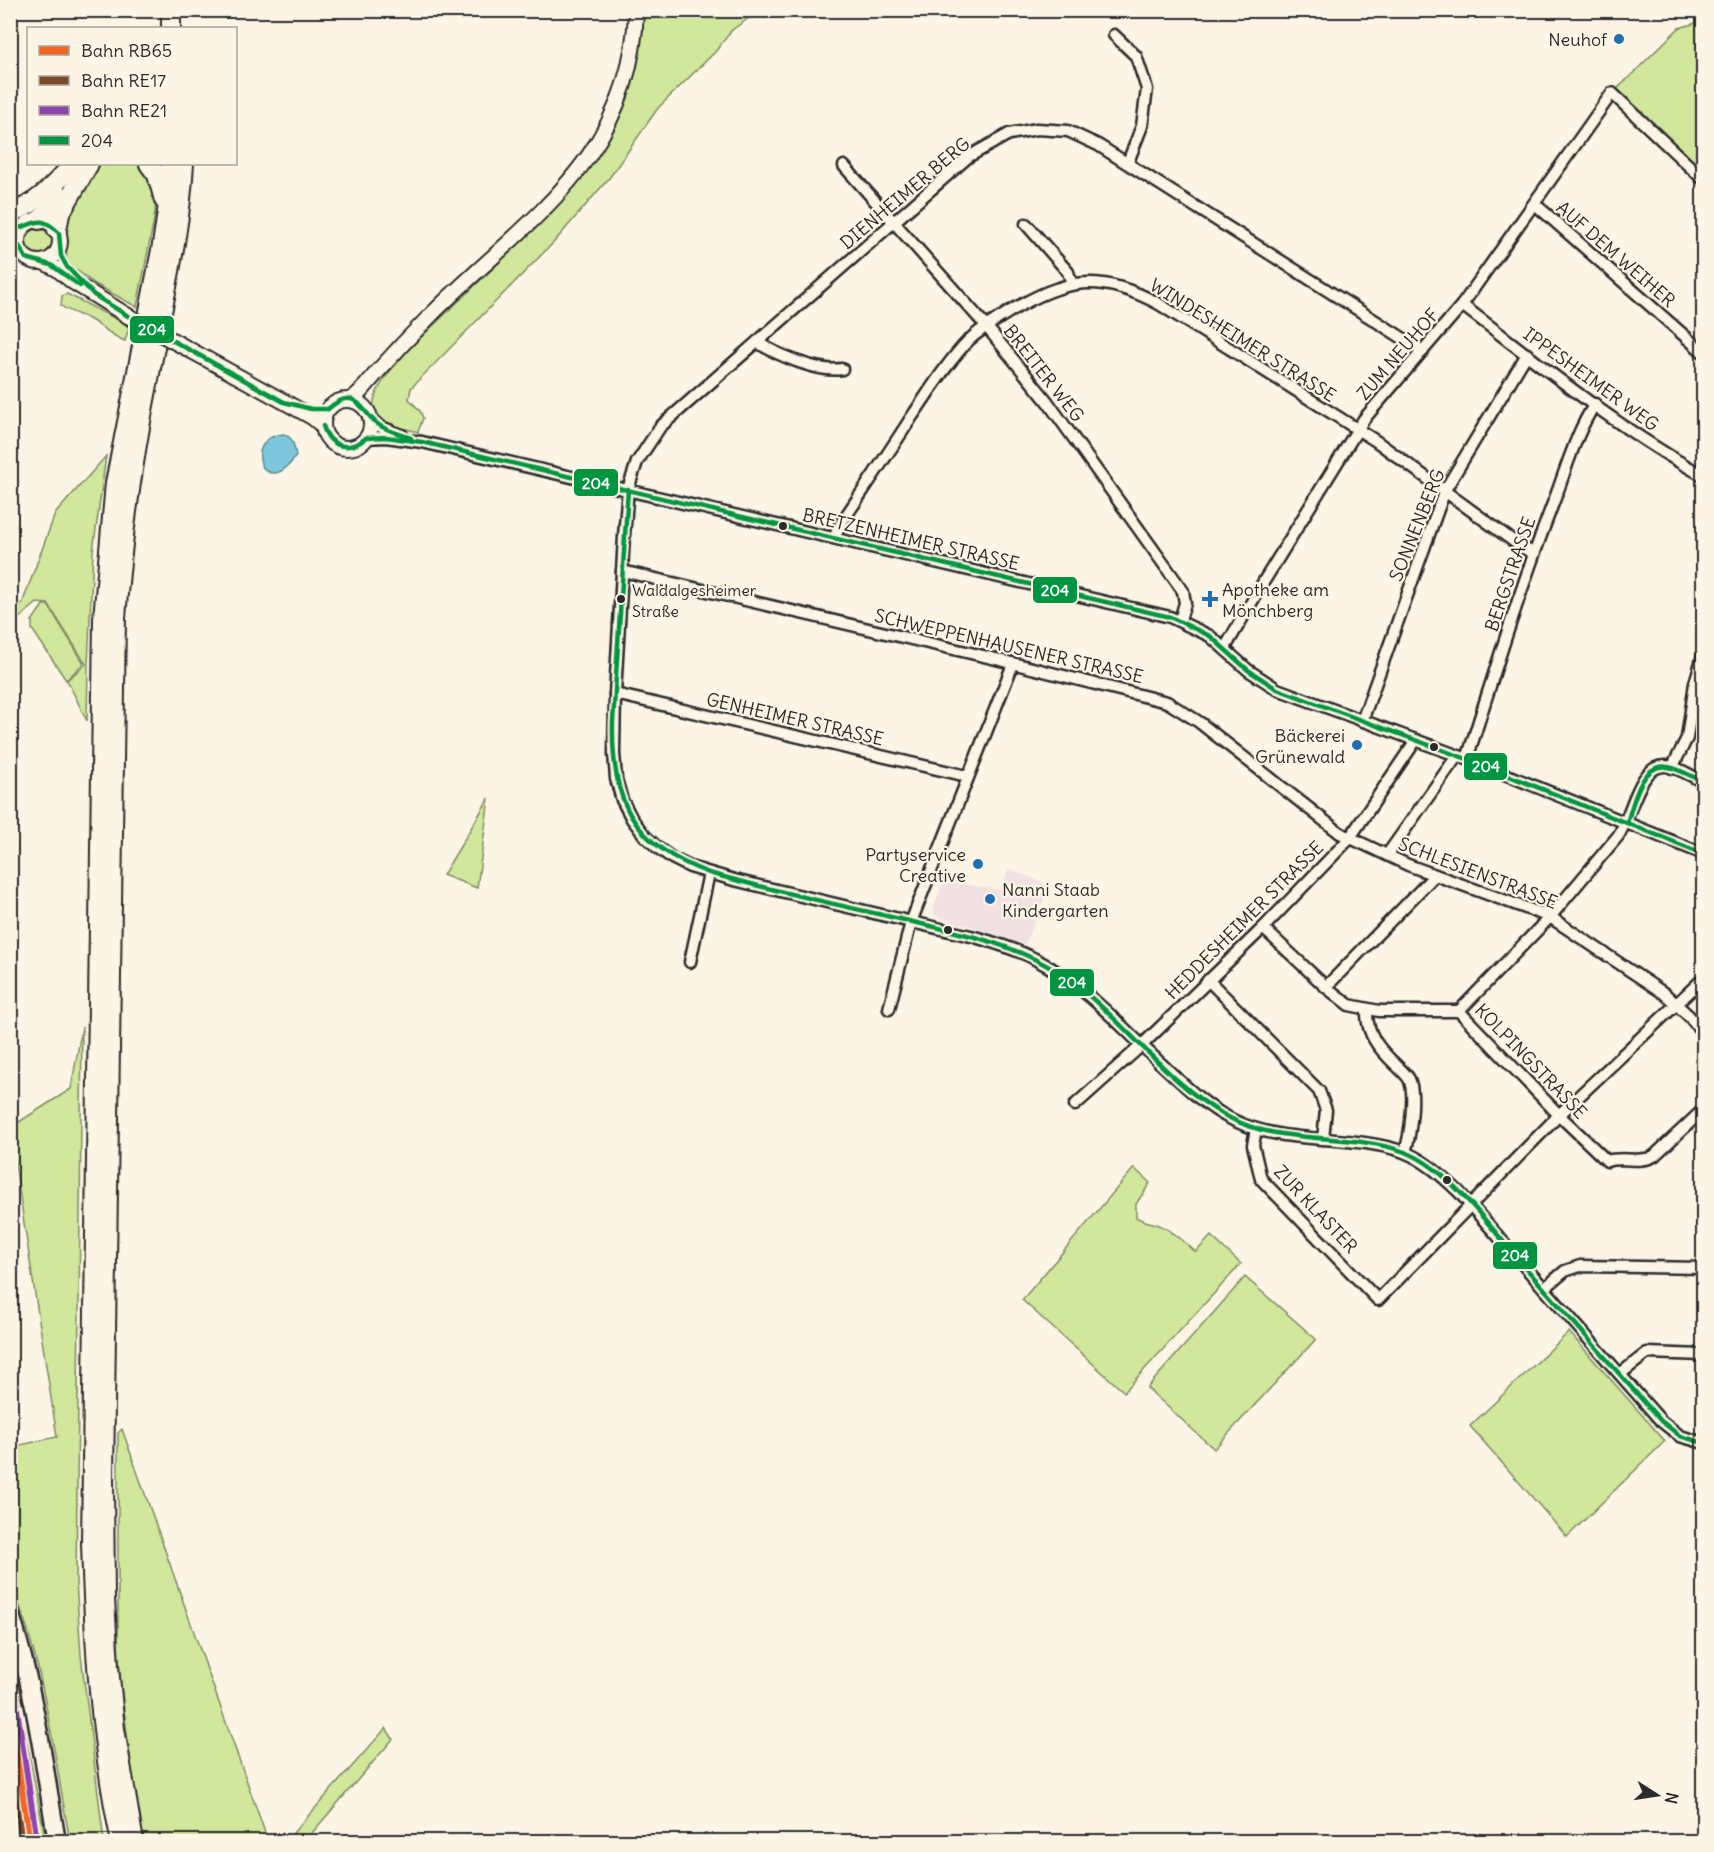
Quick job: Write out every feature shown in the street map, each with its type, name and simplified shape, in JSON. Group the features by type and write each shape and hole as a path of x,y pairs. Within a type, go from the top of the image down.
{"highway":[{"path":"171,10 171,27"},
{"path":"183,10 183,27"},
{"path":"10,213 43,196 73,165"},
{"path":"25,225 51,210 74,165"},
{"path":"58,239 60,214 88,165"},
{"path":"150,165 157,175 167,212"},
{"path":"121,1842 102,1731 91,1543 103,618 115,483 167,212 171,165"},
{"path":"134,1842 115,1729 105,1599 104,1477 116,618 120,554 129,484 174,254 184,165"}],"main road":[{"path":"10,1612 32,1688 57,1842"}],"street":[{"path":"351,400 429,317 560,192 585,164 605,133 626,82 634,46 636,10"},
{"path":"1114,35 1136,56 1148,89 1142,126 1128,162"},
{"name":"ZUM NEUHOF","path":"1225,648 1356,429 1462,305 1612,93 1703,178"},
{"name":"DIENHEIMER BERG","path":"628,489 637,462 660,427 892,222 968,157 1009,134 1037,129 1068,131 1128,162 1423,351"},
{"name":"BREITER WEG","path":"844,166 986,326 1047,401 1183,591 1185,603 1180,620"},
{"name":"AUF DEM WEIHER","path":"1535,204 1704,353"},
{"path":"94,295 67,267 61,256 58,239 49,223 25,225 15,243 26,258 43,262 57,269 94,295 128,316 312,417 323,426"},
{"path":"1026,224 1068,272 1072,284"},
{"path":"43,262 53,257 58,239"},
{"name":"WINDESHEIMER STRASSE","path":"834,538 840,525 940,375 968,341 986,326 1045,292 1072,284 1086,283 1116,286 1145,296 1376,441 1520,546 1533,553"},
{"name":"IPPESHEIMER WEG","path":"1462,305 1595,404 1667,454 1704,476"},
{"path":"757,342 768,349 822,369 842,369"},
{"path":"368,413 359,403 351,400 338,401 328,409 324,417 323,426 328,439 342,447 357,445 366,438 370,427 368,413 375,384 395,352"},
{"name":"SONNENBERG","path":"1362,721 1445,490 1527,354"},
{"path":"284,402 311,409 328,409"},
{"name":"BERGSTRASSE","path":"1387,855 1462,757 1533,553 1577,439 1587,415 1595,404"},
{"name":"BRETZENHEIMER STRASSE","path":"368,413 381,427 422,442"},
{"name":"BRETZENHEIMER STRASSE","path":"366,438 386,437 422,442 1180,620 1210,636 1248,670 1270,685 1462,757 1704,854"},
{"path":"628,489 615,694 616,779 622,800 639,827 658,848 690,867 709,873 1008,947 1034,958 1078,988 1208,1105 1237,1122 1272,1133 1372,1143 1405,1152 1421,1160 1471,1205 1661,1421 1690,1440 1704,1443"},
{"name":"SCHWEPPENHAUSENER STRASSE","path":"622,572 1154,697 1173,705 1199,722 1246,761 1349,839"},
{"path":"1672,768 1687,738 1695,683 1704,652"},
{"path":"889,1009 911,922 1013,664"},
{"name":"GENHEIMER STRASSE","path":"615,694 968,776"},
{"name":"HEDDESHEIMER STRASSE","path":"1075,1105 1142,1045 1263,928 1349,839 1416,740"},
{"path":"1459,1011 1550,917 1618,836 1626,823 1646,775 1659,767 1667,766 1704,782"},
{"name":"SCHLESIENSTRASSE","path":"1349,839 1435,875 1550,917 1677,1003 1704,1034"},
{"path":"690,962 709,873"},
{"path":"1326,987 1435,875"},
{"name":"KOLPINGSTRASSE","path":"1263,928 1344,1003 1367,1010 1459,1011 1559,1115 1607,1161 1616,1158 1642,1160 1654,1156 1704,1109"},
{"path":"1471,1205 1559,1115 1704,978"},
{"path":"1208,980 1319,1091 1326,1110 1323,1139"},
{"path":"1367,1010 1368,1028 1372,1038 1410,1081 1411,1112 1405,1152"},
{"name":"ZUR KLASTER","path":"1256,1128 1253,1145 1262,1179 1378,1300 1471,1205"},
{"path":"1545,1288 1565,1270 1580,1266 1704,1268"},
{"path":"1620,1374 1647,1353 1704,1355"}],"shaded area":[{"name":"Nanni Staab Kindergarten","path":"1009,869 1049,885 1025,945 940,918 934,914 933,908 944,881 1001,890"},
{"path":"10,1699 18,1732 33,1841 21,1841 11,1764"}],"green space":[{"path":"644,11 705,11 712,18 723,11 759,11 732,30 715,52 658,108 610,177 555,241 411,388 409,399 423,418 418,432 381,420 375,412 374,403 377,392 391,371 413,345 540,223 586,171 605,145 632,85 640,50"},
{"path":"1697,11 1703,11 1702,170 1616,90 1679,28 1696,23"},
{"path":"96,165 142,165 149,173 156,201 137,307 95,284 71,266 67,259 63,226"},
{"path":"39,229 48,233 52,242 48,251 39,255 30,251 26,242 30,233"},
{"path":"67,294 124,323 129,328 125,341 87,318 61,306 62,296"},
{"path":"106,456 93,551 87,721 67,680 86,664 48,604 37,603 11,625 11,613 22,604 55,514"},
{"path":"43,605 48,605 84,663 66,680 32,629 32,621"},
{"path":"489,798 477,888 443,875"},
{"path":"82,1027 76,1582 81,1655 104,1842 70,1841 40,1676 22,1612 10,1581 11,1447 57,1437 11,1127 71,1089"},
{"path":"1134,1168 1150,1183 1136,1204 1136,1217 1169,1230 1196,1252 1211,1236 1241,1264 1124,1392 1022,1300"},
{"path":"1245,1277 1316,1339 1214,1449 1147,1388"},
{"path":"1569,1332 1665,1441 1567,1537 1470,1426"},
{"path":"122,1429 268,1841 143,1841 121,1687 118,1647 118,1433"},
{"path":"11,1660 46,1841 33,1841 18,1732 11,1699"},
{"path":"386,1728 393,1739 305,1841 286,1841"},
{"path":"10,1764 21,1841 11,1841"}],"water":[{"path":"284,434 292,440 296,456 284,469 274,473 266,471 261,464 260,454 263,445 271,437"}],"rail line":[{"name":"RE21","path":"17,1709 37,1841"},
{"name":"RB65","path":"10,1713 30,1842"},
{"name":"RE17","path":"10,1763 22,1842"}],"transit line":[{"name":"204","path":"10,229 35,222 51,226 59,233 61,256 67,267 94,295 284,402 311,409 328,409"},
{"name":"204","path":"10,240 19,246 26,258 51,265 80,286"},
{"name":"204","path":"328,409 338,402 352,399 379,425 411,438"},
{"name":"204","path":"323,426 330,439 341,446 353,445 366,438"},
{"name":"204","path":"366,438 386,437 422,442 1170,617 1210,636 1248,670 1277,689 1467,759 1704,854"},
{"name":"204","path":"628,489 613,750 622,797 631,817 644,834 661,849 709,873 953,931 1016,951 1056,971 1079,987 1181,1084 1226,1116 1247,1126 1269,1132 1383,1146 1405,1152 1421,1160 1438,1172 1469,1202 1661,1421 1680,1436 1704,1443"},
{"name":"204","path":"1627,823 1635,796 1651,771 1659,767 1668,767 1704,782"}],"place":[{"name":"Neuhof","path":"1619,39"},
{"name":"Waldalgesheimer Straße","path":"621,599"},
{"name":"Apotheke am Mönchberg","path":"1210,599"},
{"name":"Bäckerei Grünewald","path":"1357,745"},
{"name":"Partyservice Creative","path":"978,864"},
{"name":"Nanni Staab Kindergarten","path":"990,899"}]}
